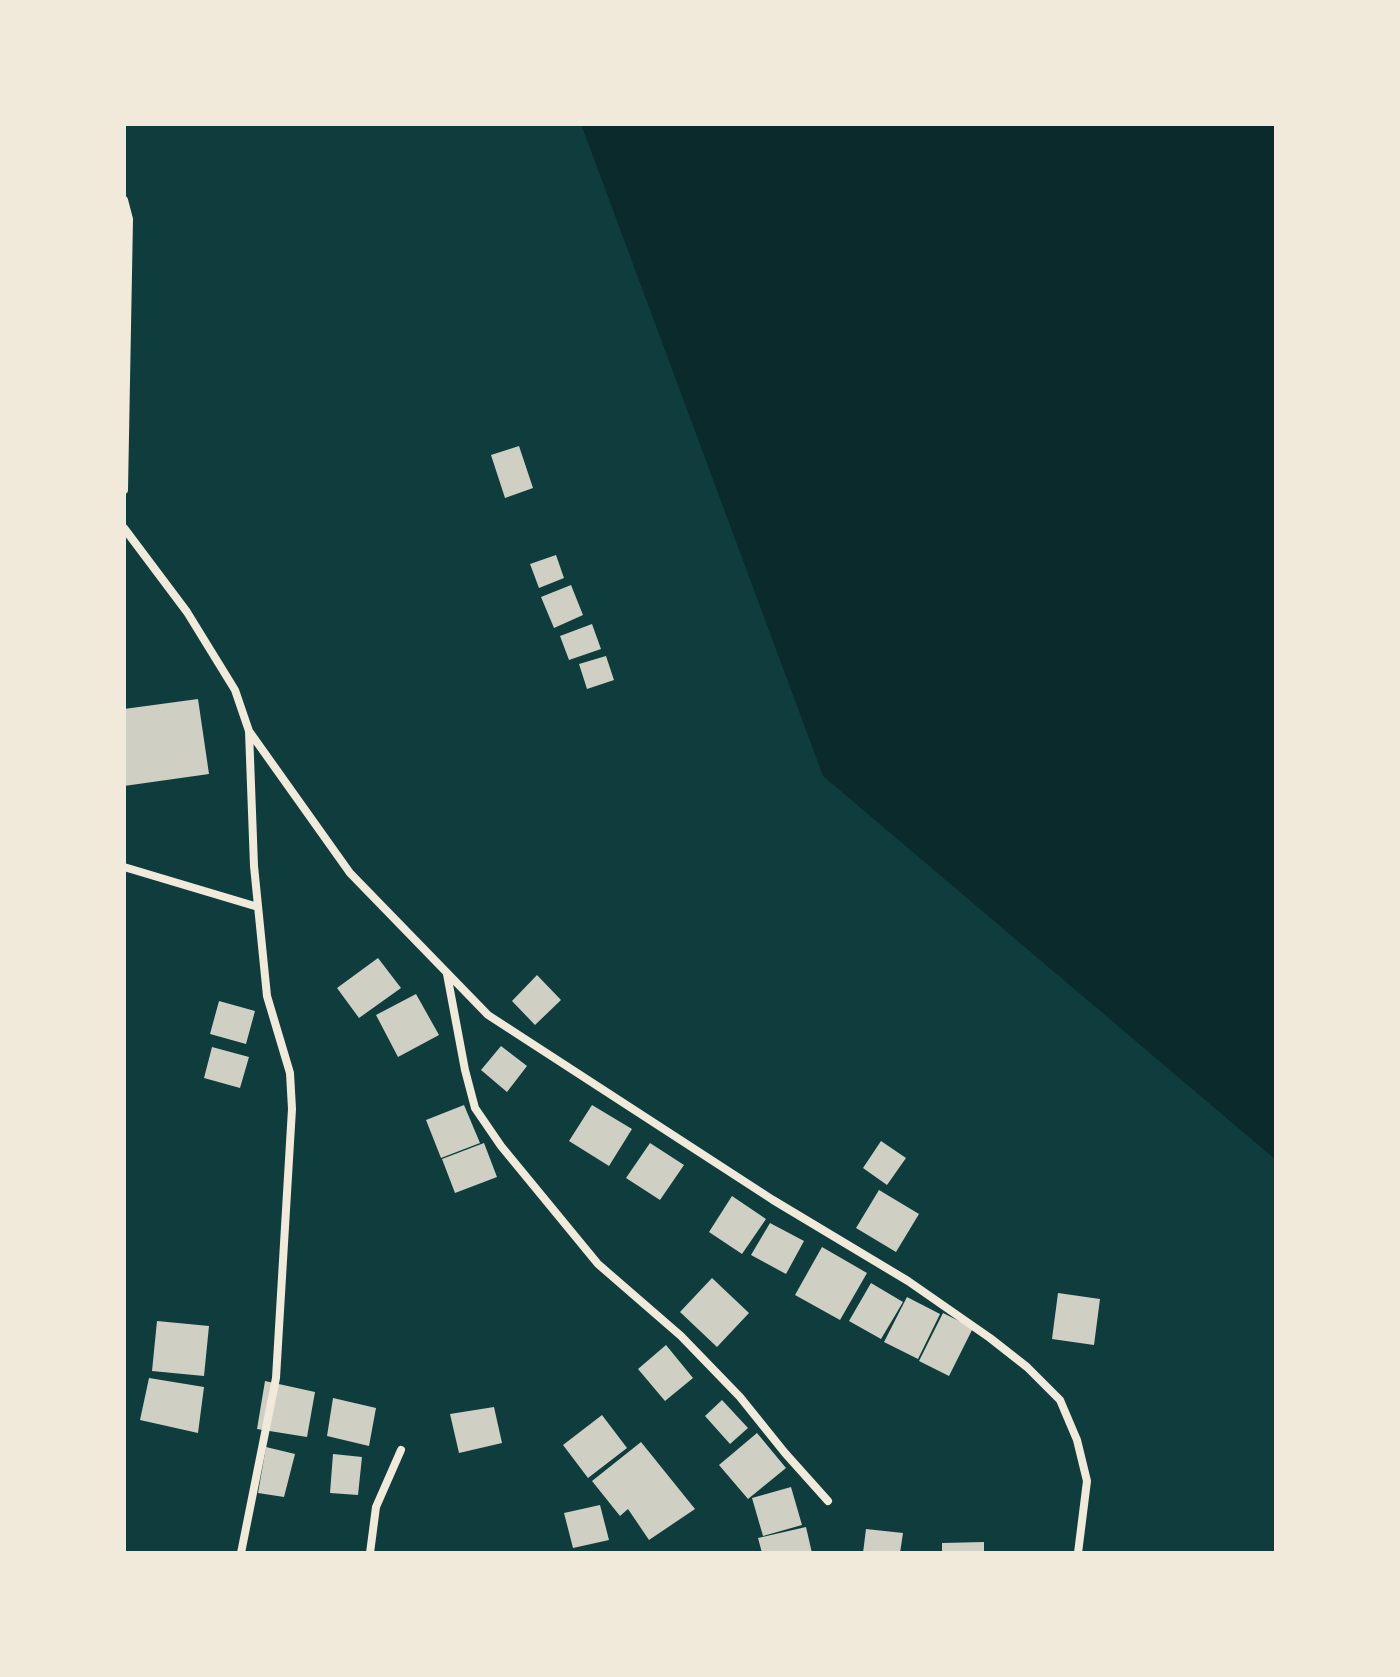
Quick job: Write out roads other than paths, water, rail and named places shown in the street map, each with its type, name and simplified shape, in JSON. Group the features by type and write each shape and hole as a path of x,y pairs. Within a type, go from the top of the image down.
{"street":[{"path":"124,200 129,219 124,490"},
{"path":"124,528 187,612 235,690 249,731 350,873 488,1015 773,1200 908,1281 990,1338 1027,1367 1060,1400 1077,1440 1087,1481 1078,1553"},
{"path":"241,1553 276,1378 292,1109 290,1073 267,996 254,866 249,731"},
{"path":"124,867 258,907"},
{"path":"447,973 475,1108 501,1146 598,1264 701,1356 828,1501"},
{"path":"370,1553 376,1507 401,1450"}],"water":[{"path":"581,124 1276,124 1276,1160 823,776"}]}
